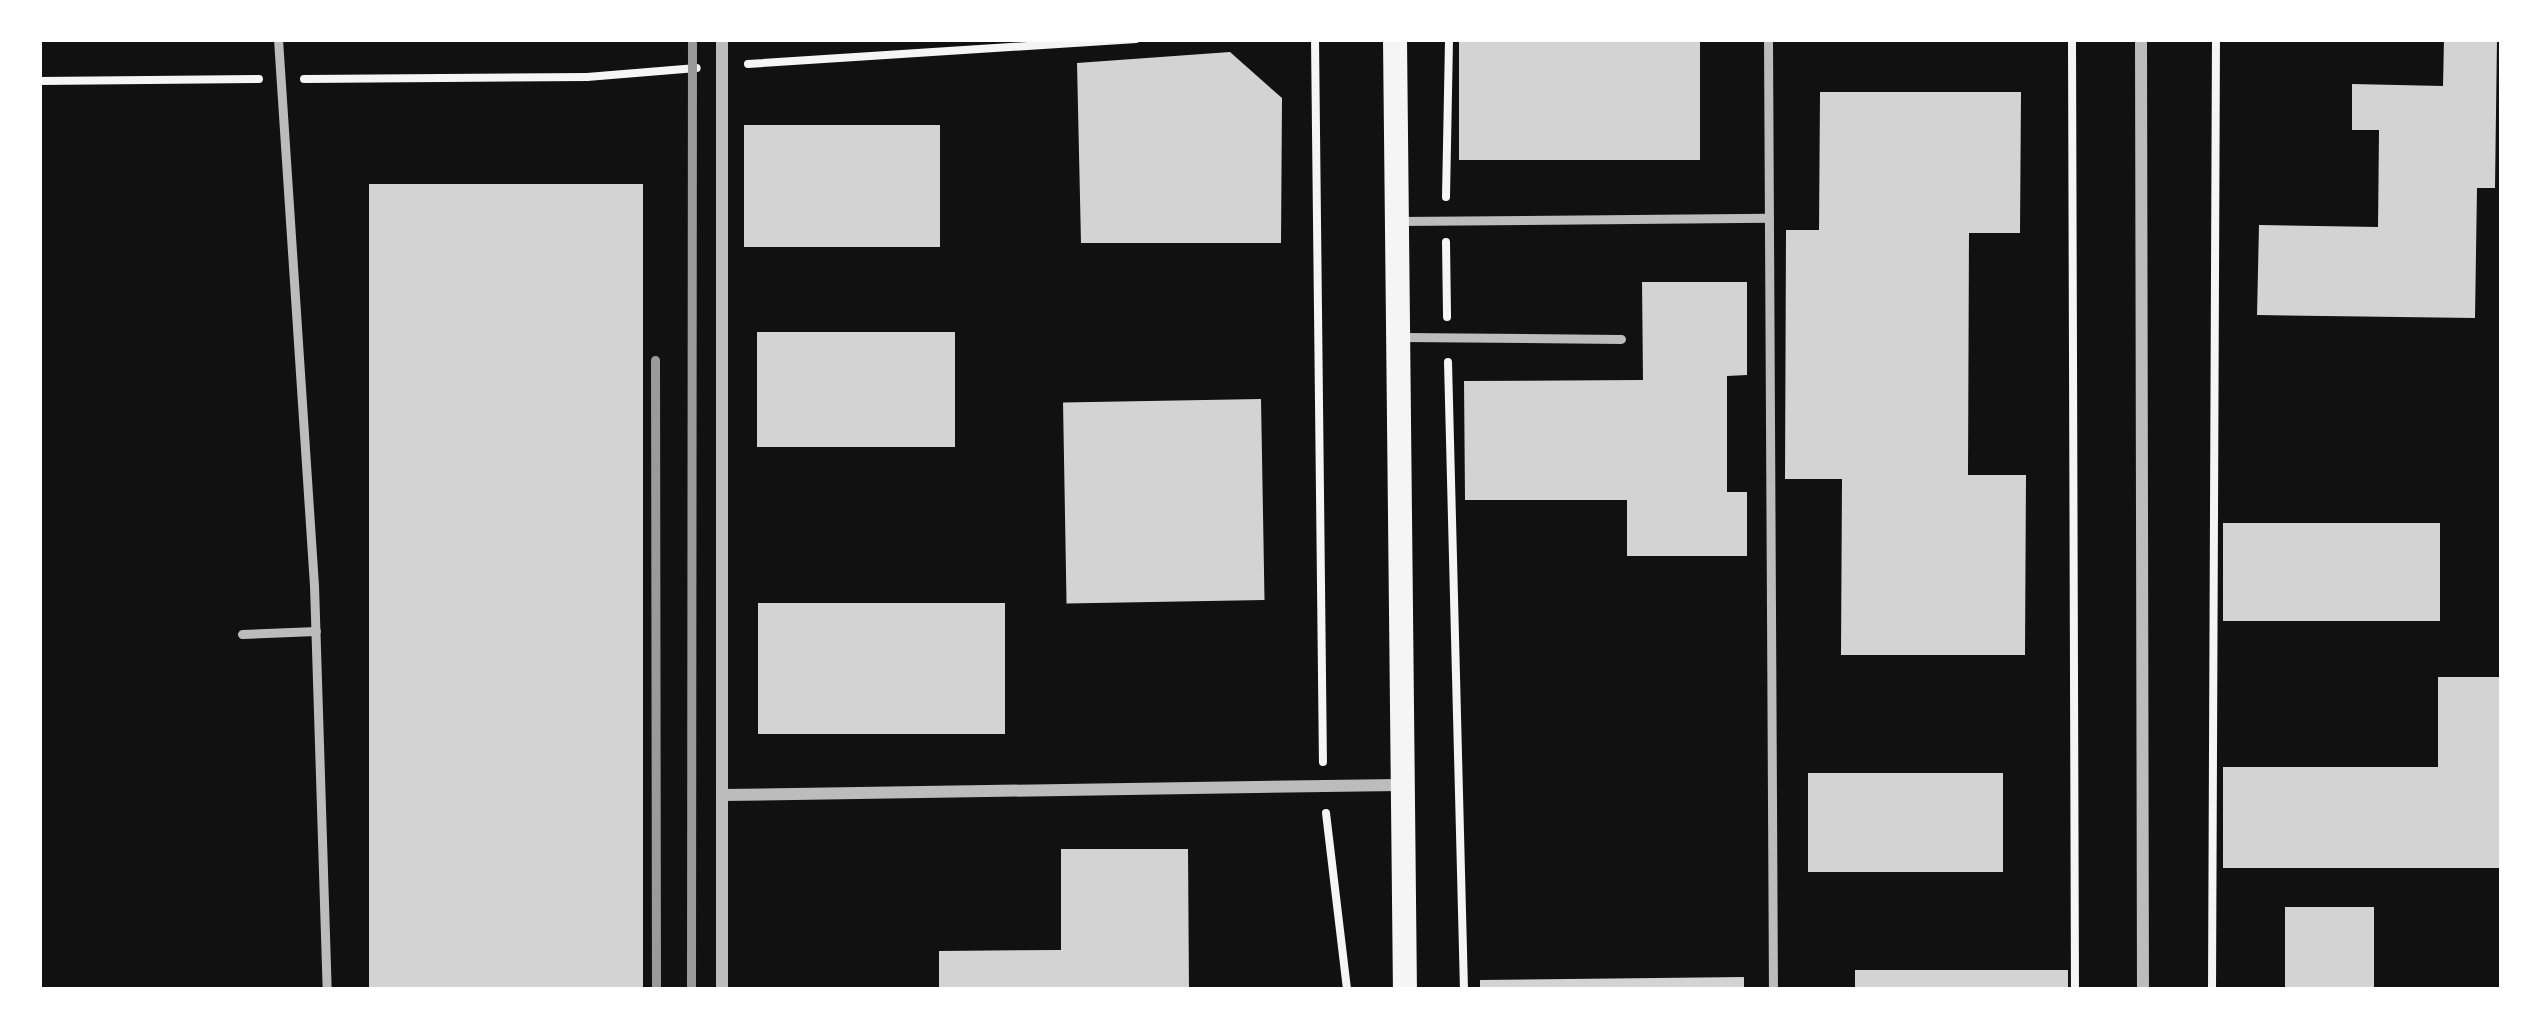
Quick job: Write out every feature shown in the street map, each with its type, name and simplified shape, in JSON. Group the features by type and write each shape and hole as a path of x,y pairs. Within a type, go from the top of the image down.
{"main road":[{"path":"1394,39 1399,784 1405,990"}],"street":[{"path":"722,39 722,990"},
{"path":"2141,39 2143,990"},
{"path":"722,795 1399,784"}],"lane":[{"path":"278,39 316,631 326,990"},
{"path":"1768,39 1773,990"},
{"path":"1398,221 1769,218"},
{"path":"1398,337 1622,339"},
{"path":"242,634 316,631"}],"path":[{"path":"39,81 587,77 1136,39"},
{"path":"1316,39 1323,786 1347,990"},
{"path":"1449,39 1446,220 1464,990"},
{"path":"2072,39 2075,990"},
{"path":"2212,990 2216,39"}],"building":[{"path":"1459,39 1700,39 1700,160 1459,160"},
{"path":"2444,39 2497,39 2495,188 2477,188 2475,318 2257,315 2259,225 2378,227 2379,130 2352,130 2352,84 2443,86"},
{"path":"1230,52 1282,98 1281,243 1081,243 1077,63"},
{"path":"1820,92 2021,92 2020,233 1969,233 1968,475 2026,475 2025,655 1841,655 1842,479 1785,479 1786,230 1819,230"},
{"path":"744,125 940,125 940,247 744,247"},
{"path":"369,184 643,184 643,990 369,990"},
{"path":"1642,282 1747,282 1747,375 1727,376 1727,492 1747,492 1747,556 1627,556 1627,500 1465,500 1464,381 1643,380"},
{"path":"757,332 955,332 955,447 757,447"},
{"path":"1261,399 1265,600 1067,603 1063,402"},
{"path":"2223,523 2440,523 2440,621 2223,621"},
{"path":"758,603 1005,603 1005,734 758,734"},
{"path":"2438,677 2500,677 2500,868 2223,868 2223,767 2438,767"},
{"path":"1808,773 2003,773 2003,872 1808,872"},
{"path":"1061,849 1188,849 1189,990 939,990 939,951 1061,950"},
{"path":"2285,907 2374,907 2374,990 2285,990"},
{"path":"1855,970 2068,970 2068,990 1855,990"},
{"path":"1744,977 1744,990 1480,990 1480,980"}],"railway":[{"path":"691,990 692,39"},
{"path":"655,360 656,990"}]}
